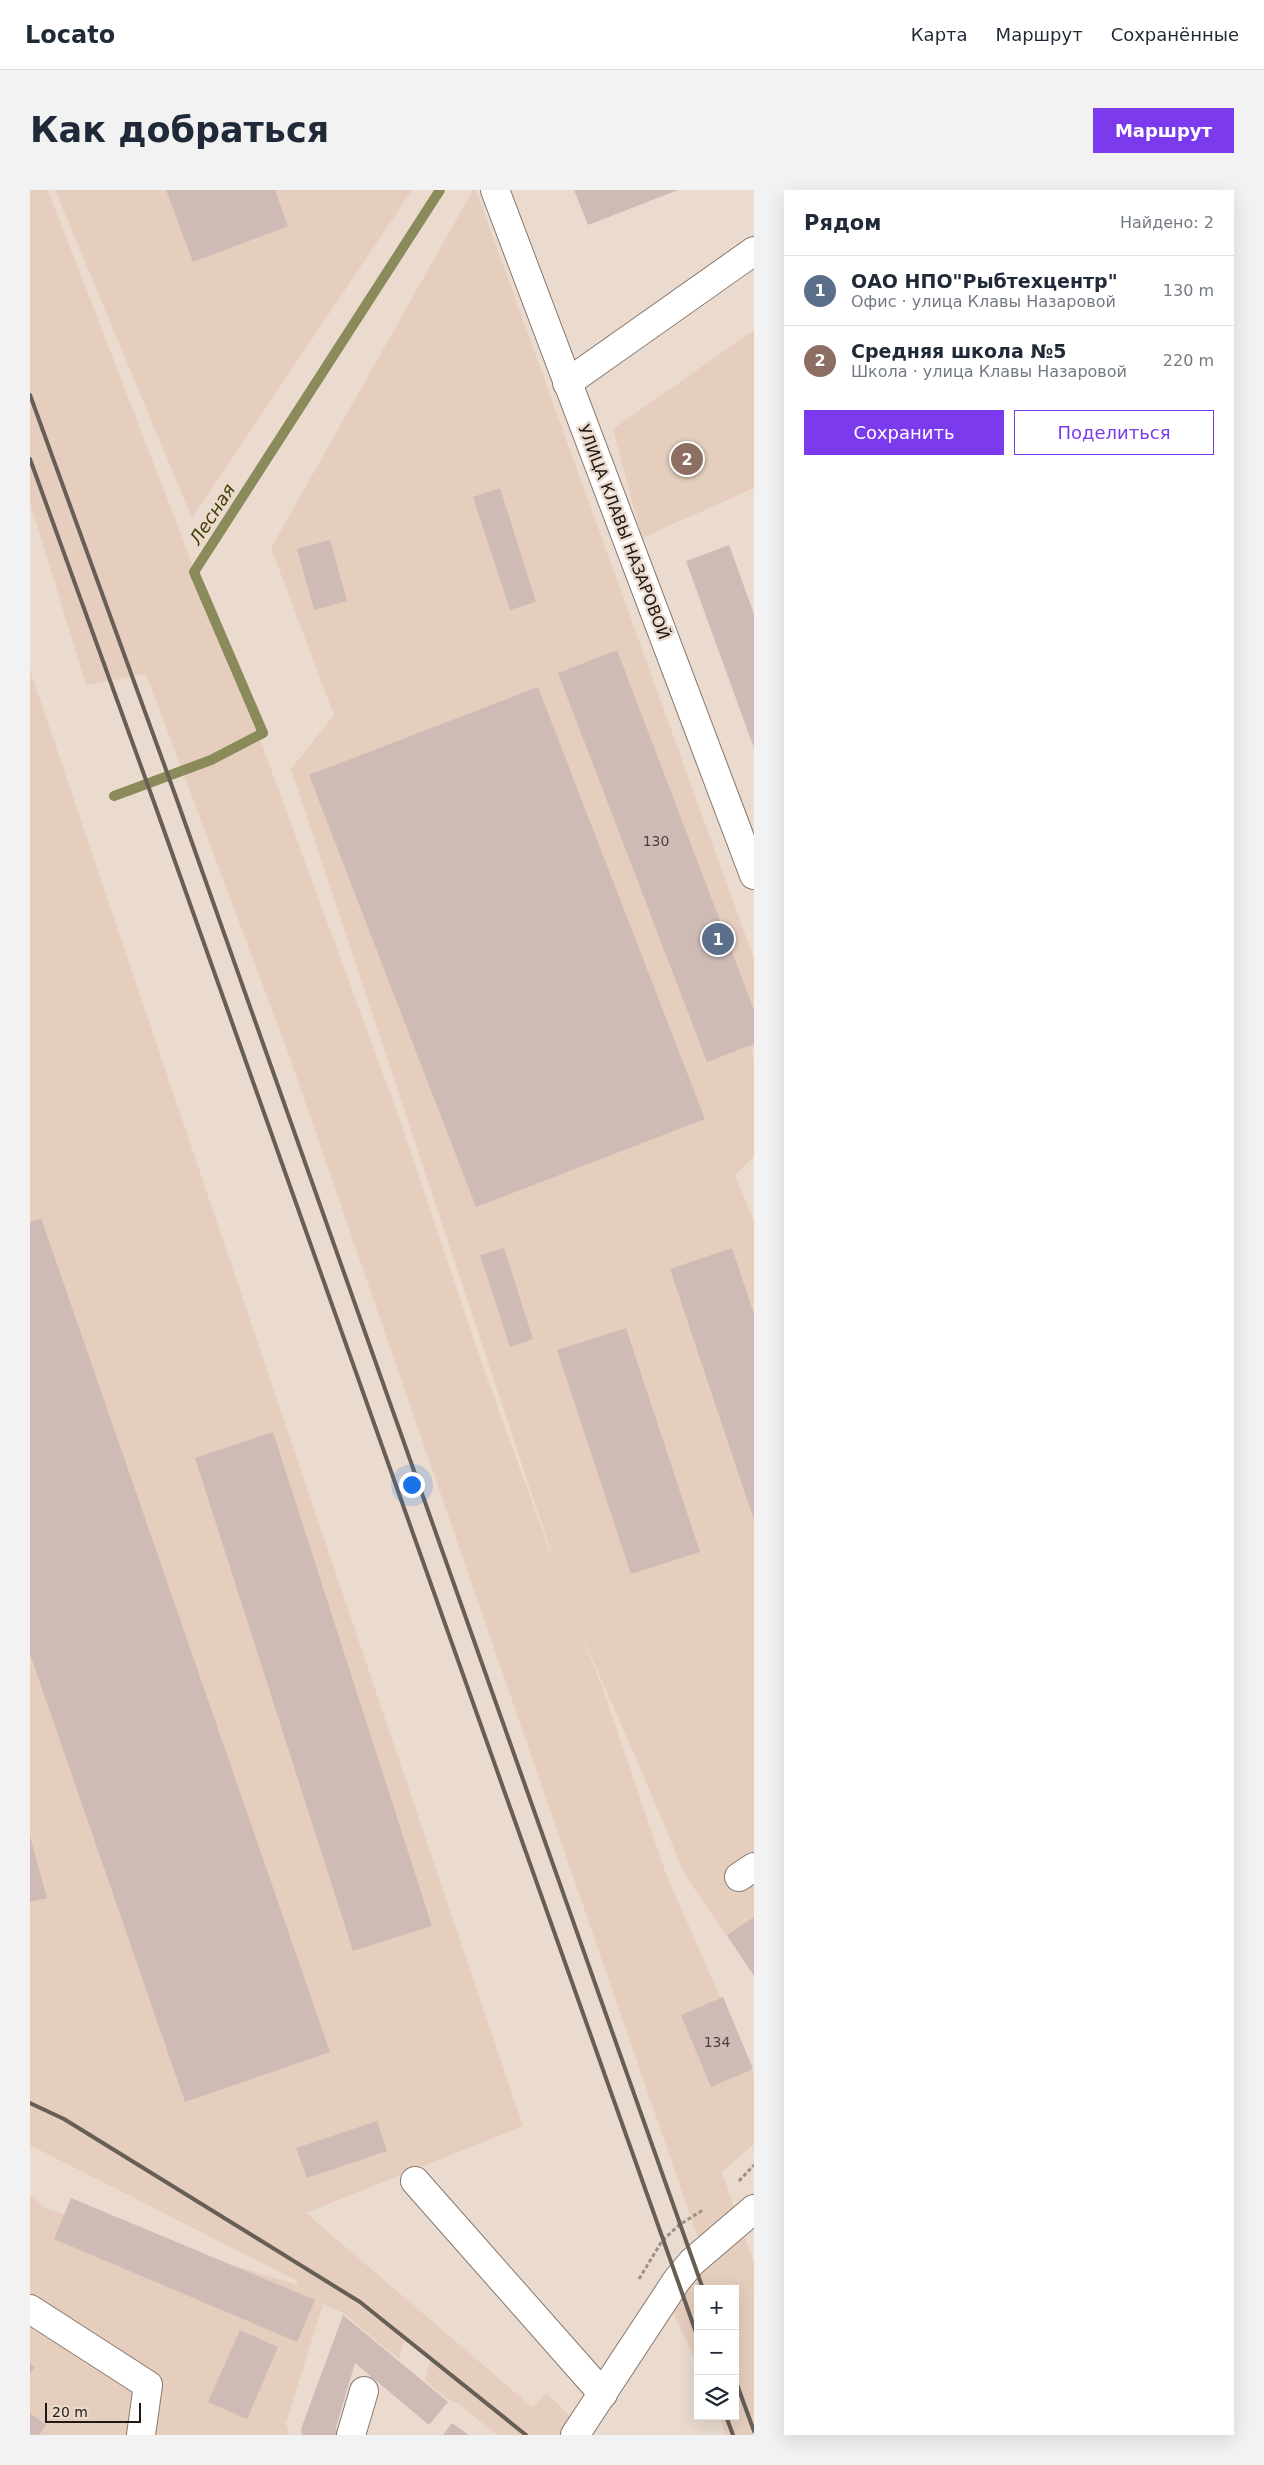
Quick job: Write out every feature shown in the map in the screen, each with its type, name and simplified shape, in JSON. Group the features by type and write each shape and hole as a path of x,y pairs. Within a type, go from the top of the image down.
{"street":[{"name":"УЛИЦА КЛАВЫ НАЗАРОВОЙ","path":"495,190 754,875"},
{"path":"568,383 754,251"},
{"path":"416,2181 603,2394"},
{"path":"575,2435 677,2280 692,2262 754,2209"},
{"path":"30,2309 148,2385 141,2435"},
{"path":"351,2435 364,2391"}],"shaded area":[{"path":"30,190 48,190 261,742 400,1120 480,1358 560,1579 291,769 334,715 271,548 473,190 476,190 754,959 754,1049 752,1050 754,1060 754,1156 735,1175 754,1222 754,1976 685,1875 575,1620 602,1686 666,1874 754,2074 754,2144 722,2172 754,2264 754,2435 725,2435 721,2420 739,2420 739,2285 694,2285 694,2357 670,2306 706,2261 290,1058 146,674 86,685 30,502"},
{"path":"55,190 412,190 192,518"},
{"path":"754,330 754,488 642,538 613,429"},
{"path":"30,670 523,2126 306,2213 532,2407 547,2393 588,2435 497,2435 459,2404 446,2398 425,2380 431,2358 405,2338 399,2359 343,2313 323,2304 286,2423 289,2435 30,2435 30,2195 47,2209 298,2285 297,2281 30,2145"}],"building":[{"path":"166,190 275,190 288,226 193,262"},
{"path":"574,190 678,190 588,225"},
{"path":"500,488 536,602 510,610 473,497"},
{"path":"330,540 347,601 314,610 297,549"},
{"path":"729,545 754,614 754,748 686,561"},
{"path":"617,650 754,1010 754,1044 707,1062 558,673"},
{"path":"538,687 705,1119 476,1207 309,775"},
{"path":"41,1218 330,2052 185,2102 30,1654 30,1222"},
{"path":"504,1248 533,1339 510,1347 480,1255"},
{"path":"732,1248 754,1314 754,1520 670,1269"},
{"path":"626,1328 700,1552 631,1574 557,1350"},
{"path":"273,1432 432,1926 353,1951 195,1458"},
{"path":"30,1836 47,1898 30,1902"},
{"path":"754,1917 754,1976 727,1935"},
{"path":"723,1997 753,2069 711,2087 681,2015"},
{"path":"377,2121 387,2151 307,2178 296,2148"},
{"path":"71,2198 315,2300 297,2342 54,2239"},
{"path":"343,2315 448,2402 429,2425 355,2363 336,2427 337,2435 302,2435 301,2429"},
{"path":"240,2330 278,2347 247,2419 208,2402"},
{"path":"30,2363 35,2367 30,2373"},
{"path":"30,2413 46,2425 39,2435 30,2435"},
{"path":"452,2423 469,2435 443,2435"}],"waterway":[{"name":"Лесная","path":"114,796 211,760 263,733 194,572 440,190"}],"railway":[{"path":"30,395 177,800 702,2285"},
{"path":"30,459 155,805 695,2330"},
{"path":"30,2103 64,2119 360,2302 526,2435"},
{"path":"739,2390 754,2431"},
{"path":"727,2420 733,2435"}],"place":[{"name":"Средняя школа №5","path":"687,459"},
{"name":"ОАО НПО\"Рыбтехцентр\"","path":"718,939"}]}
